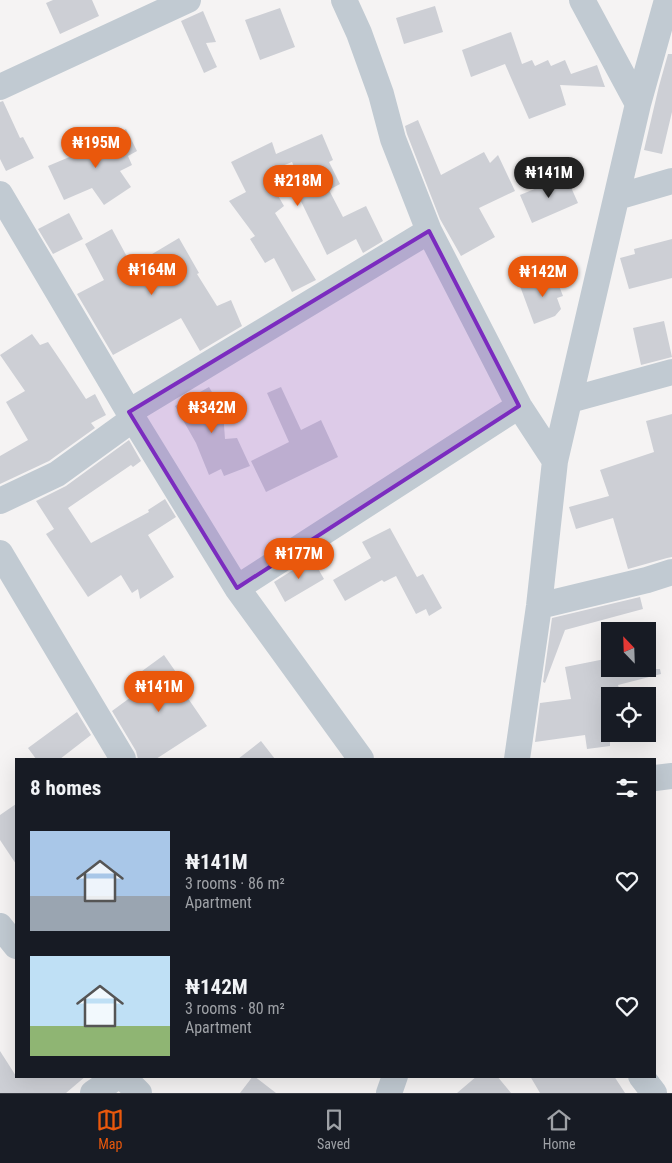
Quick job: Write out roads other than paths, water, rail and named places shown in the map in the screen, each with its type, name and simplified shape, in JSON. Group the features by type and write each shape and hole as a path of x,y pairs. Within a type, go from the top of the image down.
{"street":[{"path":"0,87 148,8 188,0"},
{"path":"344,0 359,33 381,94 393,139 429,232 519,406 555,461"},
{"path":"582,0 638,104"},
{"path":"517,758 539,606 555,461 638,104 667,0"},
{"path":"616,197 672,181"},
{"path":"0,194 131,416 237,588 360,758"},
{"path":"0,501 57,474 131,416 429,232"},
{"path":"570,400 672,372"},
{"path":"237,588 519,406"},
{"path":"0,554 122,758"},
{"path":"539,606 647,580 672,572"},
{"path":"656,778 672,776"},
{"path":"0,926 15,945"},
{"path":"93,1093 115,1078"},
{"path":"124,1078 139,1093"},
{"path":"389,1093 394,1078"},
{"path":"643,1078 654,1093"}]}
